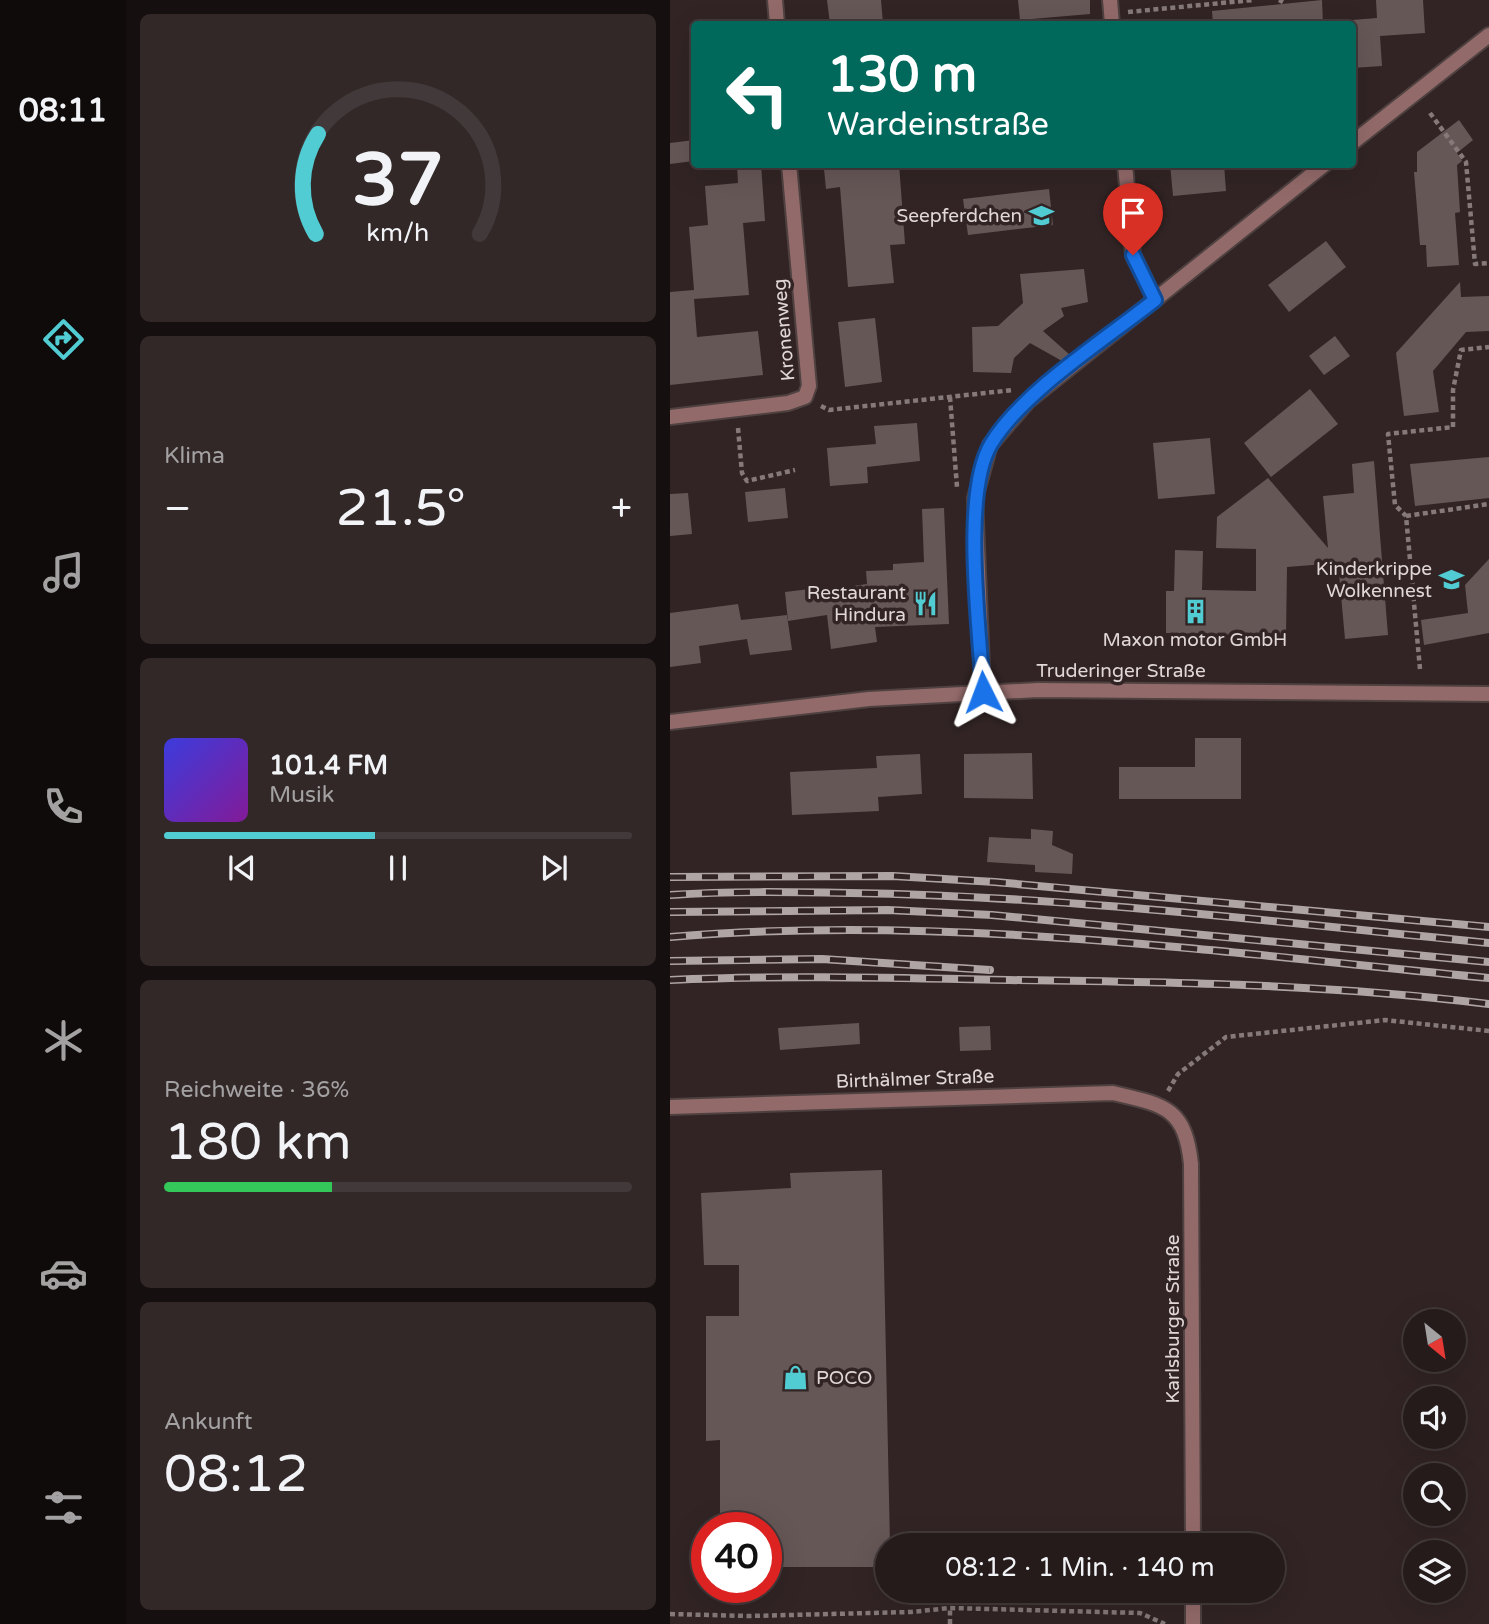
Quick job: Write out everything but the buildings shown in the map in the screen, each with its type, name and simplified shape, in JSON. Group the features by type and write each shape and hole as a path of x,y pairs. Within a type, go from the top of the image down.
{"street":[{"path":"775,0 777,21"},
{"path":"1356,140 1489,34"},
{"name":"Kronenweg","path":"670,417 788,403 805,397 809,386 789,168"},
{"path":"1125,168 1133,255 1155,300"},
{"path":"983,692 975,498 990,445 1028,401 1320,168"},
{"name":"Truderinger Straße","path":"670,722 869,699 983,692 1154,690 1489,694"},
{"name":"Birthälmer Straße","path":"670,1107 1113,1093 1160,1104"},
{"name":"Karlsburger Straße","path":"1160,1104 1180,1119 1188,1137 1191,1164 1193,1533"},
{"path":"1193,1603 1193,1624"}],"path":[{"path":"1111,13 1253,0"},
{"path":"1430,113 1466,162 1475,264 1489,263"},
{"path":"1420,669 1406,516 1395,505 1389,434 1453,427 1453,390 1461,350 1489,347"},
{"name":"Kronenweg","path":"816,404 829,410 1013,390 1028,401"},
{"path":"950,397 957,487"},
{"path":"737,424 742,473 747,481 795,470"},
{"path":"1406,516 1489,504"},
{"path":"1160,1104 1178,1074 1226,1037 1385,1020 1489,1031"},
{"path":"950,1624 951,1608"},
{"path":"670,1614 749,1616 911,1612 951,1608 1140,1614 1165,1624"}],"railway":[{"path":"670,877 893,876 995,882 1489,927"},
{"path":"670,895 805,892 1010,899 1170,911 1489,943"},
{"path":"670,912 888,910 992,915 1489,962"},
{"path":"670,937 772,931 977,933 1080,939 1489,978"},
{"path":"670,961 822,959 990,970"},
{"path":"670,980 839,977 1189,983 1369,992 1489,1004"}],"place":[{"name":"Seepferdchen","path":"1042,216"},
{"name":"Kinderkrippe Wolkennest","path":"1452,580"},
{"name":"Restaurant Hindura","path":"926,604"},
{"name":"Maxon motor GmbH","path":"1195,612"},
{"name":"POCO","path":"796,1378"}],"route":[{"path":"983,692 975,525 975,498 979,475 990,445 1015,413 1155,300 1133,255"}]}
